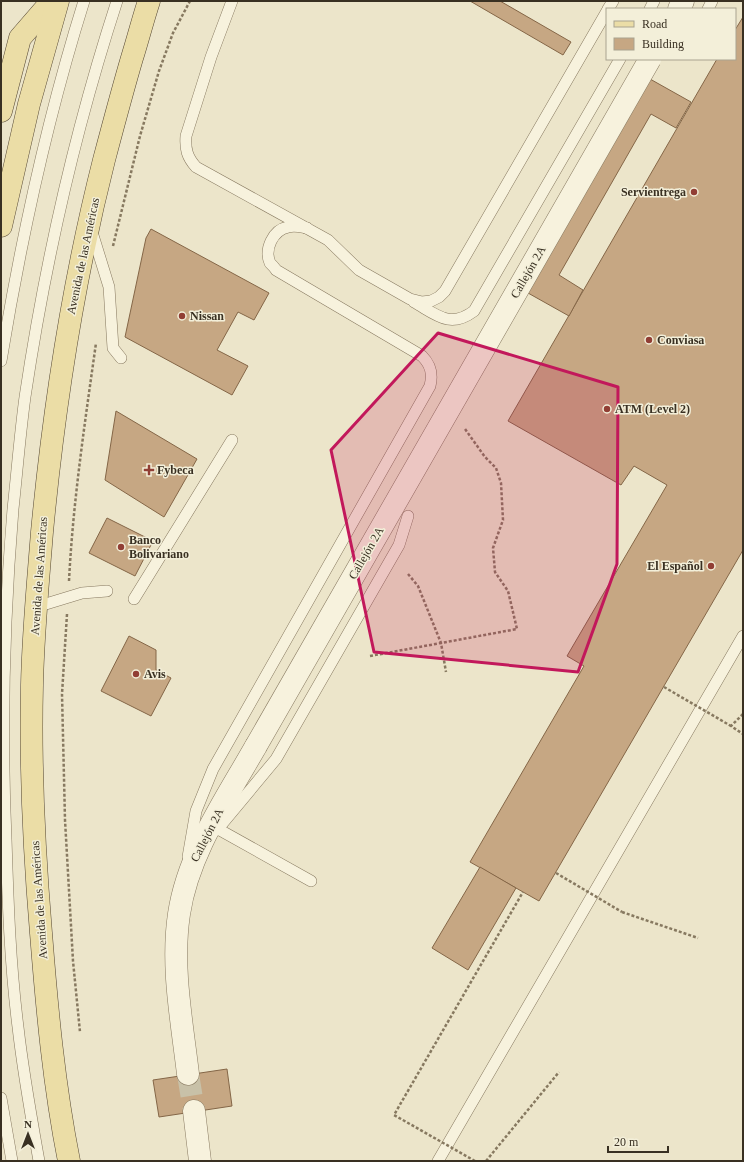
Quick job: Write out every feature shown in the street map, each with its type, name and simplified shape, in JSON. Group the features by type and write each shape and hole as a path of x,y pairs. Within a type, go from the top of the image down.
{"main road":[{"path":"2,100 20,38 52,1"},
{"path":"2,210 29,104 58,1"},
{"name":"Avenida de las Américas","path":"69,1161 56,1085 44,977 37,886 32,782 32,685 36,607 47,483 59,382 76,283 88,222 114,122 149,1"}],"street":[{"name":"Callejón 2A","path":"188,1074 176,973 176,938 179,913 188,875 196,855 211,825 256,746 649,60"},
{"path":"194,1111 200,1161"}],"lane":[{"path":"1,361 13,286 43,147 52,110 84,1"},
{"path":"39,1161 26,1089 9,933 3,742 4,654 8,566 25,399 45,278 64,191 105,37 117,1"},
{"path":"232,1 211,57 186,136 187,153 190,160 196,166 328,240 358,270 442,318 450,320 459,320 474,311 619,60"},
{"path":"410,299 422,302 431,301 439,297 445,291 606,13"},
{"path":"88,222 110,287 114,348 120,358"},
{"path":"179,913 196,811 213,769 430,386 432,378 430,366 422,356 276,270 270,263 268,254 269,246 274,236 279,231 286,227 295,226 307,228"},
{"path":"134,599 232,440"},
{"path":"196,855 276,759 399,545 408,516"},
{"path":"36,607 82,593 107,591"},
{"path":"438,1161 743,636"},
{"path":"218,829 312,881"},
{"path":"1,1098 12,1161"}],"path":[{"path":"106,278 140,136 159,71 173,33 190,1"},
{"path":"80,1032 73,961 64,788 62,694 77,482 84,419 96,341"},
{"path":"370,656 517,629 508,591 495,572 493,548 503,520 501,483 496,468 485,457 465,429"},
{"path":"408,574 418,586 441,643 446,672"},
{"path":"664,687 743,734"},
{"path":"731,726 743,714"},
{"path":"556,873 622,912 698,938"},
{"path":"475,1161 394,1115 523,892"},
{"path":"486,1161 558,1072"}],"highlighted area":[{"path":"438,333 618,387 617,564 578,672 374,652 331,450"}],"building":[{"path":"470,1 500,1 571,42 563,55"},
{"path":"743,17 743,550 539,901 470,862 584,666 567,656 667,485 634,466 621,485 508,421 716,60 736,60 736,28"},
{"path":"650,79 691,102 676,128 651,114 559,275 583,290 569,316 528,293"},
{"name":"Nissan","path":"151,229 269,293 254,320 238,312 217,350 248,366 232,395 125,337 146,238"},
{"name":"Fybeca","path":"116,411 197,459 164,517 105,480"},
{"name":"Banco Bolivariano","path":"107,518 153,541 135,576 89,553"},
{"name":"Avis","path":"129,636 156,650 156,670 171,678 151,716 101,691"},
{"path":"480,867 516,888 468,970 432,948"},
{"path":"227,1069 232,1106 159,1117 153,1080"}],"tunnel":[{"path":"188,1074 194,1111"}],"place":[{"name":"Servientrega","path":"694,192"},
{"name":"Nissan","path":"182,316"},
{"name":"Conviasa","path":"649,340"},
{"name":"ATM (Level 2)","path":"607,409"},
{"name":"Fybeca","path":"149,470"},
{"name":"Banco Bolivariano","path":"121,547"},
{"name":"El Español","path":"711,566"},
{"name":"Avis","path":"136,674"}]}
